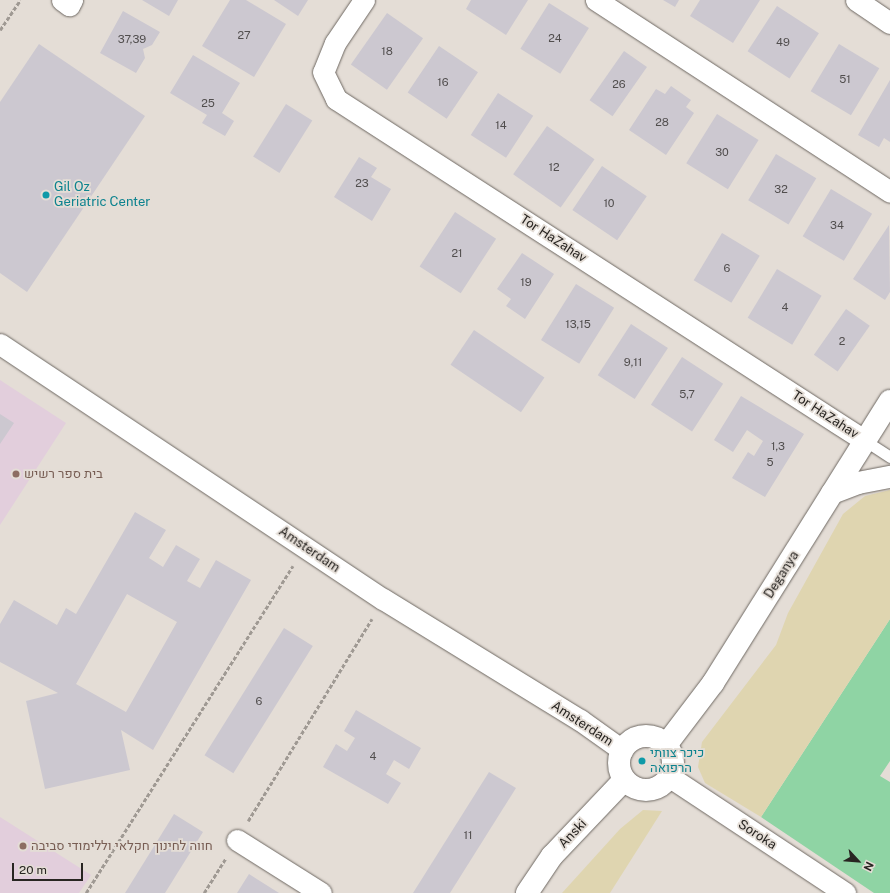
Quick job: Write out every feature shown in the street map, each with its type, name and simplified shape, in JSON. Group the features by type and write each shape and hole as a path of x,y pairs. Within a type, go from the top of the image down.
{"street":[{"name":"Tor HaZahav","path":"364,0 335,43 323,72 336,99 864,440"},
{"path":"596,0 890,192"},
{"path":"856,0 890,23"},
{"name":"Amsterdam","path":"0,344 384,599 580,720 622,750"},
{"name":"Deganya","path":"666,746 713,684 832,494 864,440 890,401"},
{"path":"832,494 858,483 890,477"},
{"path":"643,736 666,746 673,760 670,777 656,788 648,790 638,790 624,780 618,765 622,750 634,738 643,736"},
{"name":"Soroka","path":"670,777 845,893"},
{"name":"Anski","path":"527,893 552,856 624,780"},
{"path":"237,840 321,893"}],"lane":[{"path":"864,440 890,457"}],"path":[{"path":"0,30 20,0"},
{"path":"86,893 305,547"},
{"path":"204,893 384,599"}],"shaded area":[{"name":"בית ספר רשיש","path":"0,380 66,423 0,525"},
{"name":"חווה לחינוך חקלאי וללימודי סביבה","path":"0,817 91,875 79,893 0,893"}],"green space":[{"path":"890,619 890,761 880,776 890,782 890,893 874,893 761,817"}],"sand":[{"path":"890,490 890,619 761,817 705,783 698,767 702,742 776,645 788,613 843,514 865,496"},
{"path":"643,810 662,811 610,893 562,893 620,829"}],"building":[{"path":"142,0 178,0 169,16"},
{"path":"230,0 246,0 286,24 254,77 202,46"},
{"path":"274,0 308,0 298,16"},
{"path":"471,0 528,0 506,35 466,9"},
{"path":"663,0 679,0 675,7"},
{"path":"700,0 760,0 733,43 690,16"},
{"path":"549,3 589,28 560,74 520,49"},
{"path":"777,6 819,33 790,79 748,51"},
{"path":"123,11 160,32 152,45 143,49 145,58 136,73 100,53"},
{"path":"387,13 423,38 387,90 351,65"},
{"name":"Gil Oz Geriatric Center","path":"39,44 145,116 27,292 0,273 0,102"},
{"path":"839,44 879,68 851,115 811,91"},
{"path":"439,46 478,72 447,119 408,92"},
{"path":"624,51 647,67 613,116 590,100"},
{"path":"193,55 240,83 222,113 234,121 225,136 202,123 207,115 170,93"},
{"path":"890,80 890,142 884,138 879,147 858,135"},
{"path":"671,86 691,100 686,107 694,113 666,155 629,130 656,89 665,94"},
{"path":"498,93 533,116 506,158 471,135"},
{"path":"286,104 312,120 279,173 253,157"},
{"path":"717,114 759,140 728,189 686,163"},
{"path":"547,126 595,159 561,208 513,174"},
{"path":"776,154 816,178 788,224 748,200"},
{"path":"359,157 377,168 371,177 391,189 372,221 334,197"},
{"path":"602,166 647,196 617,240 572,210"},
{"path":"831,189 872,214 844,261 803,236"},
{"path":"455,212 496,239 461,293 420,267"},
{"path":"889,225 890,292 885,300 853,279"},
{"path":"722,233 760,256 731,303 694,280"},
{"path":"522,253 554,274 525,319 506,306 511,299 497,289"},
{"path":"777,269 822,296 792,345 748,318"},
{"path":"576,284 614,308 579,364 541,340"},
{"path":"846,309 870,326 838,372 814,355"},
{"path":"631,324 668,348 635,399 598,375"},
{"path":"474,330 544,378 521,412 451,365"},
{"path":"682,357 723,384 692,431 651,405"},
{"path":"741,396 804,434 765,497 732,478 748,452 754,456 763,441 747,430 733,452 714,440"},
{"path":"0,414 14,423 0,444"},
{"path":"135,512 166,530 149,558 163,567 176,545 200,559 187,581 200,588 216,560 251,580 153,750 121,730 130,770 45,789 26,701 58,693 0,662 0,624 14,600 57,625 66,608 76,614","holes":["127,594 177,622 126,712 76,684"]},
{"path":"284,628 313,646 233,773 205,755"},
{"path":"356,710 421,748 409,769 394,760 386,774 401,783 388,804 323,767 336,744 347,751 355,738 344,731"},
{"path":"489,772 516,788 450,893 413,893"},
{"path":"174,814 203,832 165,893 125,893"},
{"path":"249,874 279,893 237,893"}],"place":[{"name":"Gil Oz Geriatric Center","path":"46,195"},
{"name":"בית ספר רשיש","path":"16,474"},
{"name":"כיכר צוותי הרפואה","path":"642,761"},
{"name":"חווה לחינוך חקלאי וללימודי סביבה","path":"23,846"}]}
